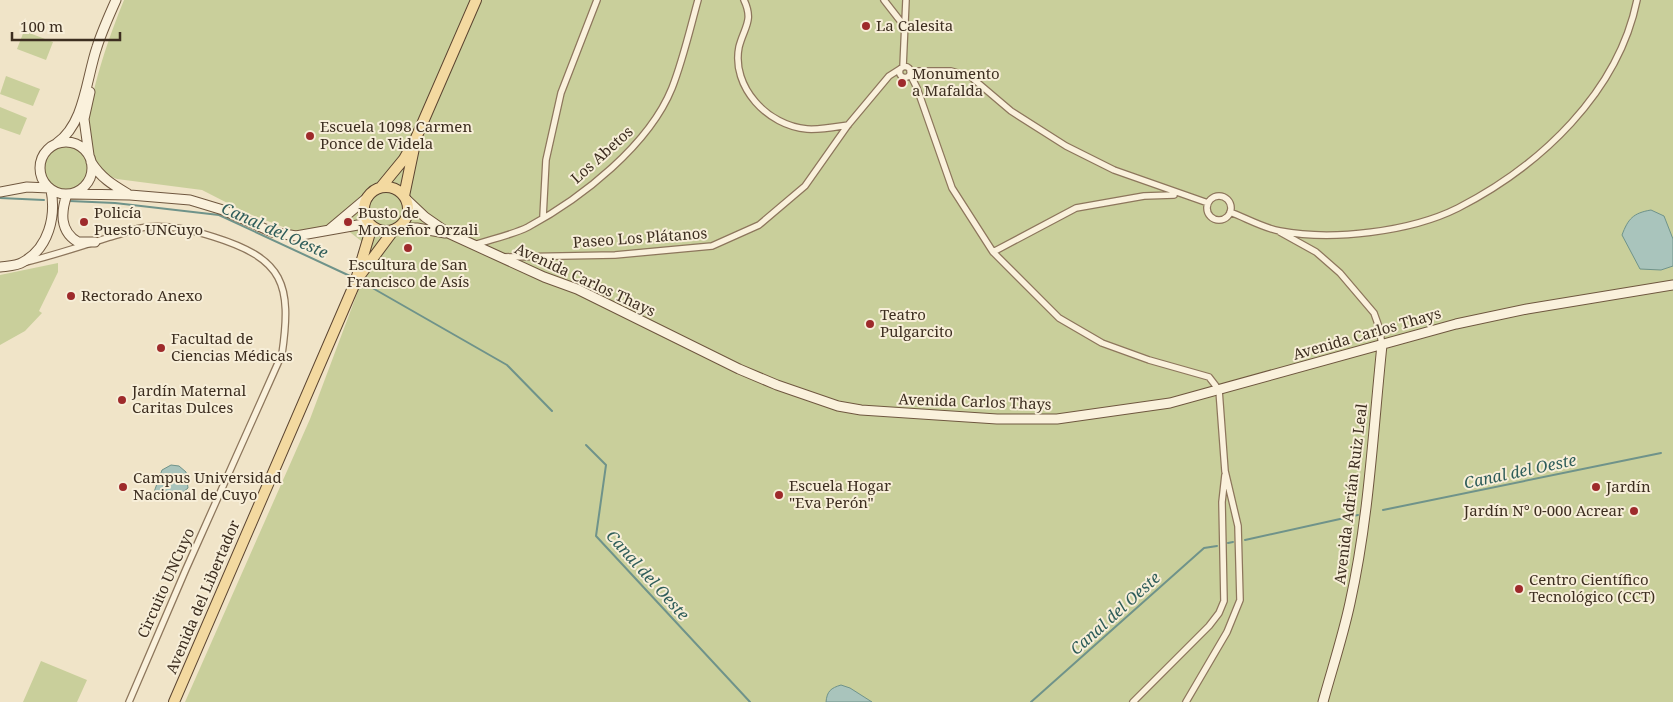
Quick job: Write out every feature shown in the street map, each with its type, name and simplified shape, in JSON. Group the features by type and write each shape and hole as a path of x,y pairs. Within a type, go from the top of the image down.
{"main road":[{"path":"416,138 406,198 408,215 405,222 396,229 379,230 371,225 364,212 368,197 381,188 404,159 416,138 476,0"},
{"path":"381,188 390,187 406,198"},
{"name":"Avenida del Libertador","path":"174,702 355,283 371,225"},
{"name":"Avenida del Libertador","path":"355,283 396,229"}],"street":[{"path":"27,187 40,174 42,158 52,146 68,135 75,123 97,48 117,0"},
{"path":"95,242 78,242 67,232 62,221 62,209 69,194 81,189 88,182 92,172 84,118 117,0"},
{"path":"543,217 546,160 561,93 597,0"},
{"name":"Los Abetos","path":"474,246 527,228 571,200 635,146 655,120 672,88 698,0"},
{"path":"744,0 749,14 739,48 738,66 742,82 753,99 769,114 785,124 806,129 848,125"},
{"path":"884,0 905,27"},
{"path":"906,0 906,71 917,86 952,188 994,252 1060,318 1102,343 1149,360 1209,377 1219,390 1225,470 1238,526 1240,600 1227,632 1186,702"},
{"path":"1278,231 1334,235 1395,229 1456,209 1497,185 1556,140 1599,89 1632,26 1637,0"},
{"path":"906,71 952,71 971,77 1011,111 1066,146 1114,170 1208,204"},
{"name":"Paseo Los Plátanos","path":"501,257 615,255 712,246 759,225 805,186 848,125 889,76 906,71"},
{"path":"52,146 62,142 82,147 98,173 109,183 130,195"},
{"path":"22,263 35,254 49,232 54,204 50,189 40,174"},
{"path":"0,192 27,187 50,189 69,194 130,195 203,203 284,235 310,235 330,229 371,225"},
{"path":"994,252 1076,208 1144,196 1179,194"},
{"path":"330,229 368,197"},
{"path":"1224,197 1231,205 1230,212 1225,218 1213,218 1208,212 1208,204 1213,198 1224,197"},
{"name":"Avenida Carlos Thays","path":"406,198 425,217 448,233 474,246 577,289 739,369 808,396 861,410 997,420 1057,419 1170,404 1456,324 1673,285"},
{"path":"1230,212 1278,231 1316,252 1340,273 1374,313 1380,327 1382,345"},
{"name":"Circuito UNCuyo","path":"0,267 22,263 139,228 185,228 241,246 261,257 274,270 280,282 286,305 286,328 282,354 129,702"},
{"name":"Avenida Carlos Thays","path":"396,229 417,228 448,233"},
{"name":"Avenida Adrián Ruiz Leal","path":"1323,702 1350,603 1358,559 1365,512 1382,345"},
{"path":"1133,702 1209,626 1224,601 1222,502 1225,470"}],"green space":[{"path":"124,0 1673,0 1673,702 185,702 310,419 364,275 369,247 347,230 296,232 247,213 202,190 117,179 101,173 90,146 88,122 100,68"},
{"path":"24,31 53,42 46,60 17,49"},
{"path":"6,76 40,89 33,106 0,94"},
{"path":"0,107 27,118 20,135 0,128"},
{"path":"70,146 82,152 87,159 87,177 82,184 75,189 62,190 50,184 45,177 44,164 50,152 57,147"},
{"path":"58,263 58,272 39,311 42,313 25,331 0,345 0,275"},
{"path":"41,661 87,680 77,702 23,702"}],"water":[{"path":"1651,210 1664,216 1673,239 1673,266 1661,270 1640,269 1622,235 1635,215"},
{"path":"171,465 179,466 186,472 188,488 183,492 176,492 165,500 159,498 154,492 162,470"},
{"path":"841,685 850,688 872,702 826,702 830,690"}],"waterway":[{"path":"0,198 44,200"},
{"name":"Canal del Oeste","path":"69,201 115,203 219,215 350,276"},
{"name":"Canal del Oeste","path":"362,282 507,365 552,411"},
{"name":"Canal del Oeste","path":"586,445 606,465 596,536 750,702"},
{"name":"Canal del Oeste","path":"1383,510 1661,453"},
{"name":"Canal del Oeste","path":"1245,540 1358,515"},
{"path":"1228,543 1233,542"},
{"name":"Canal del Oeste","path":"1031,702 1204,548 1217,546"}],"place":[{"name":"La Calesita","path":"866,26"},
{"name":"Monumento a Mafalda","path":"902,83"},
{"name":"Escuela 1098 Carmen Ponce de Videla","path":"310,136"},
{"name":"Policía Puesto UNCuyo","path":"84,222"},
{"name":"Busto de Monseñor Orzali","path":"348,222"},
{"name":"Escultura de San Francisco de Asís","path":"408,248"},
{"name":"Rectorado Anexo","path":"71,296"},
{"name":"Teatro Pulgarcito","path":"870,324"},
{"name":"Facultad de Ciencias Médicas","path":"161,348"},
{"name":"Jardín Maternal Caritas Dulces","path":"122,400"},
{"name":"Campus Universidad Nacional de Cuyo","path":"123,487"},
{"name":"Jardín","path":"1596,487"},
{"name":"Escuela Hogar \"Eva Perón\"","path":"779,495"},
{"name":"Jardín N° 0-000 Acrear","path":"1634,511"},
{"name":"Centro Científico Tecnológico (CCT)","path":"1519,589"}]}
